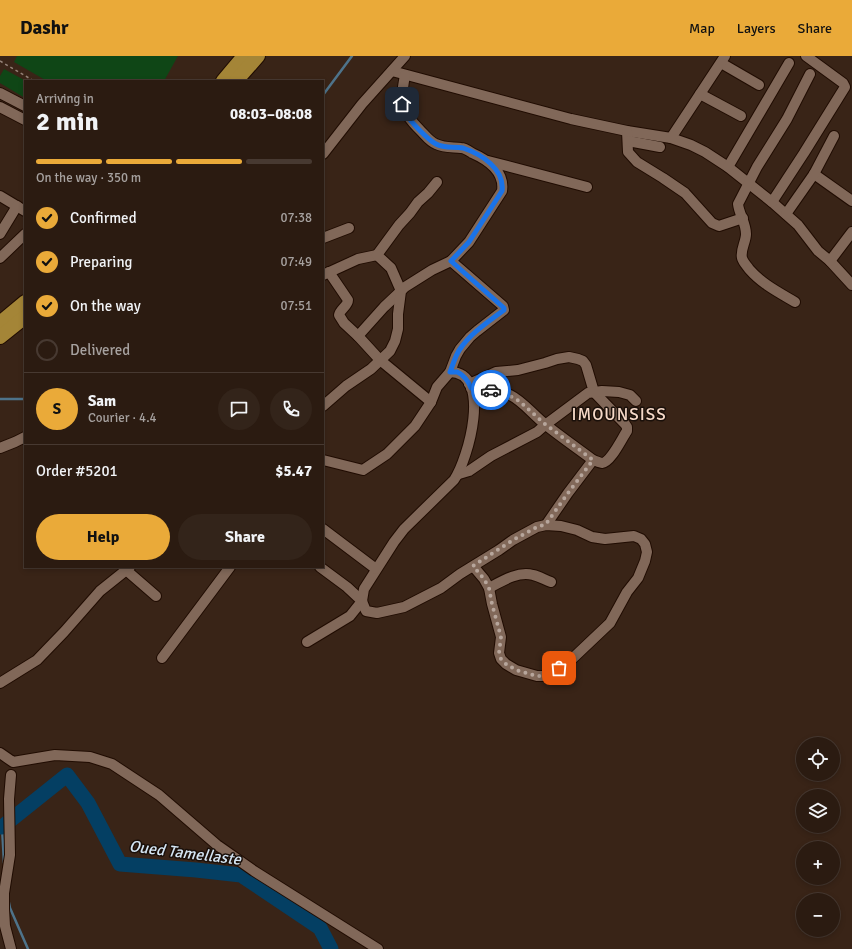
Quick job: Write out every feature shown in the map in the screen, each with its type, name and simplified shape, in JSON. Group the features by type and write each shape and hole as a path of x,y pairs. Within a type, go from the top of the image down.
{"highway":[{"path":"225,80 244,56"},
{"path":"237,80 258,56"},
{"path":"0,324 24,303"},
{"path":"0,337 24,318"}],"street":[{"path":"324,153 362,104 405,56"},
{"path":"772,202 845,86 806,56"},
{"path":"671,138 723,59 759,85"},
{"path":"728,167 789,64"},
{"path":"392,71 572,119 628,131 671,138 691,145 728,167 786,214 798,225 818,251 830,261 852,285"},
{"path":"795,302 768,286 752,272 742,258 746,233 738,204 757,167 787,119 810,74"},
{"path":"358,336 384,307 405,287 432,270 451,261 469,242 502,191 503,186 500,174 488,161 462,148 450,148 434,144 412,122 405,112 402,104 401,94 405,75"},
{"path":"0,92 24,106 21,118 0,107"},
{"path":"700,94 741,116"},
{"path":"628,131 628,152 637,162 685,193 715,225 719,226 743,218"},
{"path":"786,214 814,174 834,136"},
{"path":"628,141 660,147"},
{"path":"488,161 587,187"},
{"path":"814,174 852,201"},
{"path":"431,402 380,360 358,336 344,324 339,316 339,312 348,300 326,273 358,259 377,255 399,225 437,182"},
{"path":"0,196 21,208 0,234"},
{"path":"324,238 349,228"},
{"path":"830,261 852,232"},
{"path":"0,258 24,235"},
{"path":"324,405 346,386 371,369 390,351 395,341 398,329 398,314 401,292 391,268 377,255"},
{"path":"324,460 363,470 388,454 415,426 431,402 437,387 450,372 460,349 470,337 504,310 503,306 451,261"},
{"path":"569,357 583,362 586,365 594,392 625,424 627,431 613,455 608,461 602,463 593,460 545,424 519,401 510,396 489,389 470,386 496,372 518,370 569,357"},
{"path":"307,642 350,616 362,601 364,589 399,534 459,474 466,455 473,427 473,394 464,377 457,372 450,372"},
{"path":"459,474 469,470 515,443 529,438 538,432 545,424 588,393 602,391 620,392 630,395 636,401"},
{"path":"0,448 24,437"},
{"path":"546,524 593,460"},
{"path":"321,568 347,587 362,601 366,611 377,613 404,607 441,588 473,566 513,540 537,527 546,524 577,530 592,537 605,539 634,536 641,539 645,544 647,552 638,578 627,592 610,623 572,659 547,676 537,676 516,670 501,659 499,653 501,637 489,588 484,579 473,566"},
{"path":"324,529 376,570"},
{"path":"0,683 37,660 100,591 128,568 156,596"},
{"path":"162,658 229,568"},
{"path":"489,588 508,578 519,575 533,575 551,582"},
{"path":"0,753 13,762 55,755 90,757 112,764 159,795 217,845 254,871 378,949"},
{"path":"11,949 5,926 4,893 10,855 9,799 10,775 13,762"},
{"path":"0,780 10,775"}],"path":[{"path":"0,61 32,80"}],"green space":[{"path":"17,56 178,56 165,80 45,80 14,62"},
{"path":"4,69 24,80 24,97 0,83 0,76"}],"waterway":[{"path":"324,94 352,56"},
{"path":"0,399 24,399"},
{"name":"Oued Tamellaste","path":"0,827 2,827 67,775 88,803 120,864 241,875 320,928 331,949"},
{"path":"2,827 4,863"},
{"path":"8,898 10,908 28,949"}],"way so far":[{"path":"491,390 510,396 519,401 545,424 593,460 546,524 537,527 513,540 473,566 484,579 489,588 501,637 499,653 501,659 516,670 537,676 547,676 559,668"}],"district":[{"name":"IMOUNSISS","path":"619,414"}],"route":[{"path":"402,104 405,112 412,122 434,144 450,148 462,148 480,156 488,161 500,174 503,186 502,191 469,242 451,261 504,308 504,310 470,337 456,356 450,372 457,372 464,377 470,384 471,388 479,387 491,390"}]}
